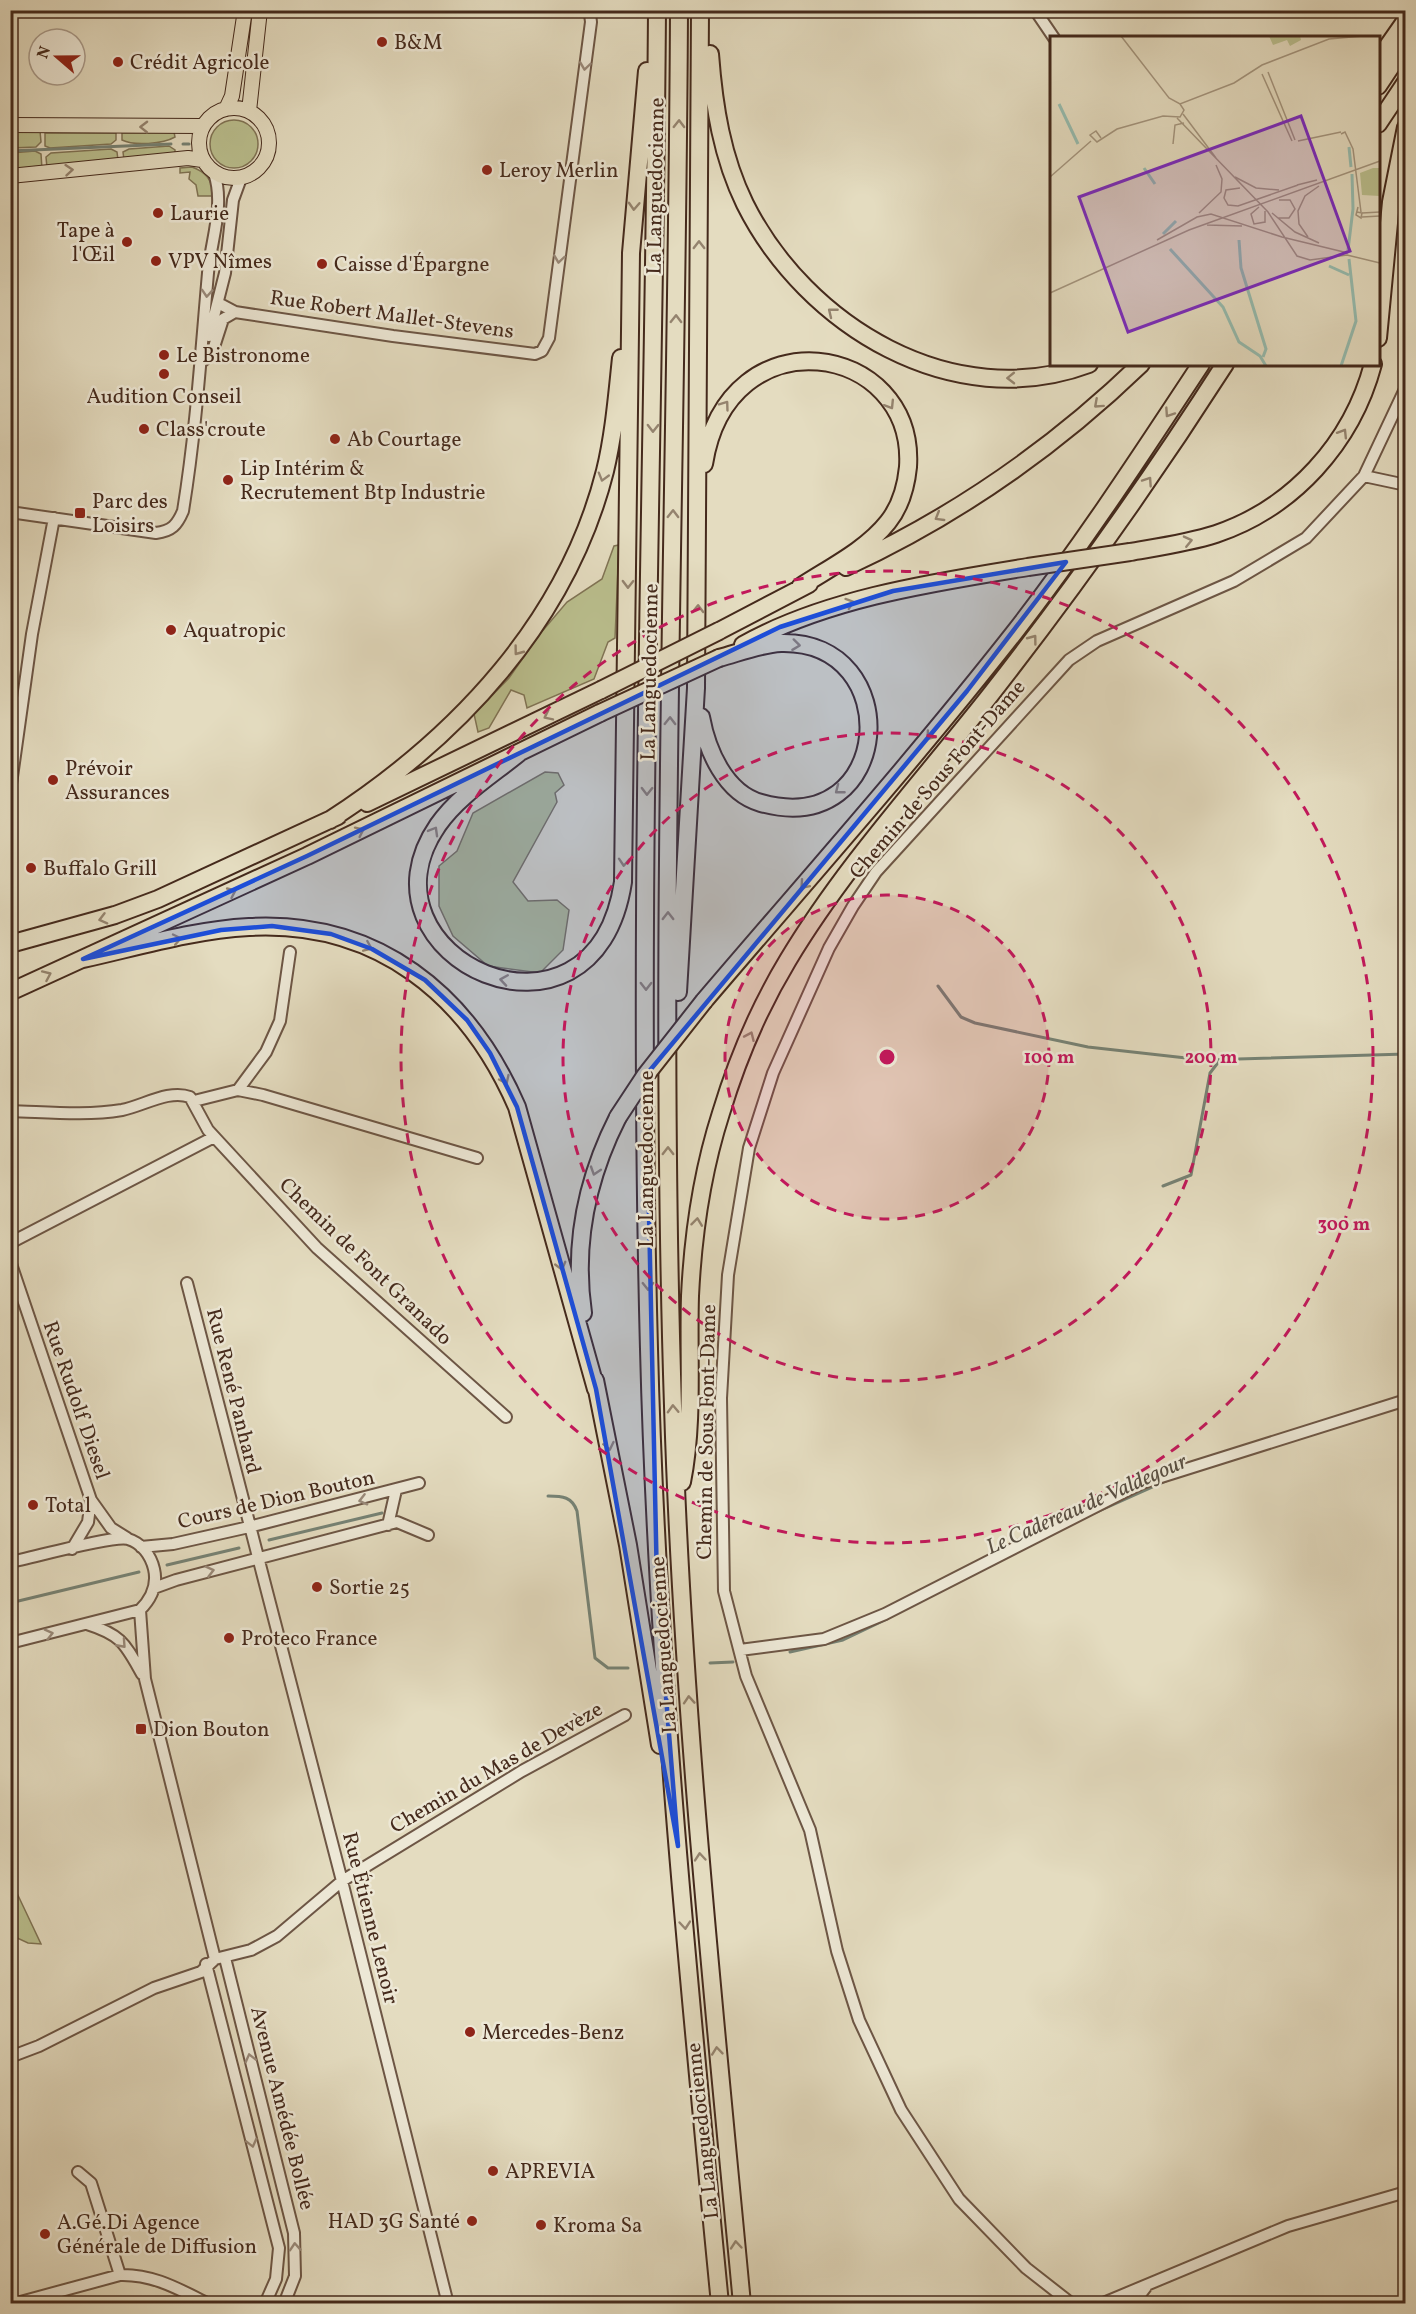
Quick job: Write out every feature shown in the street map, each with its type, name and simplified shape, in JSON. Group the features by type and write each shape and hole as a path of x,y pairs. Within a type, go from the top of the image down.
{"highway":[{"path":"330,819 361,800 428,744 483,693 532,632 565,577 589,520 605,469 618,384 632,253 651,10"},
{"name":"La Languedocienne","path":"657,10 647,792 646,1179 657,1584 678,1846 720,2304"},
{"name":"La Languedocienne","path":"680,10 667,1101 671,1342 677,1510 699,1845 742,2304"},
{"path":"667,1101 683,920 696,688 699,493 697,438 700,10"},
{"path":"706,10 716,110 733,174 745,203 773,251 811,294 853,327 889,350 950,372 993,378 1024,378 1050,375 1082,366"},
{"path":"1380,57 1406,20"},
{"path":"1380,83 1406,44"},
{"path":"1380,121 1406,82"},
{"path":"1380,315 1390,202 1406,126"},
{"path":"519,753 458,802 437,826 424,854 420,886 428,923 451,956 489,977 505,981 534,982 563,974 597,948 616,913 623,882 632,253"},
{"path":"699,493 709,440 718,416 736,392 765,370 790,362 826,362 848,369 878,388 892,406 906,440 907,474 901,498 890,520 874,537 800,588"},
{"path":"10,944 115,915 158,899 601,690 800,588 875,553 975,495 1082,418 1139,366"},
{"path":"678,1846 628,1545 596,1389 580,1295 580,1241 585,1204 602,1149 618,1118 645,1076 704,1001 876,800 1015,632 1116,491 1200,366"},
{"path":"677,1510 688,1449 690,1295 698,1214 709,1154 721,1113 734,1073 763,1006 787,961 835,891 1071,590 1127,512 1224,366"},
{"path":"10,992 308,856 600,713 719,658 765,633 853,602 927,584 1130,552 1215,534 1237,526 1278,502 1313,473 1343,434 1364,394 1372,366"},
{"path":"696,688 705,738 712,757 726,777 755,801 776,807 813,804 841,790 853,777 864,761 871,724 865,700 849,671 825,652 804,645 780,643 719,658"},
{"path":"83,959 221,930 296,927 331,934 372,949 409,969 438,990 467,1020 490,1053 517,1107 596,1389"}],"main road":[{"path":"226,109 232,96 245,10"},
{"path":"249,111 260,10"},
{"path":"226,109 249,111 265,126 269,147 260,167 241,178 222,177 214,173 202,160 199,137 202,126 208,118 226,109"},
{"path":"10,125 202,126"},
{"path":"10,176 188,158 202,160"}],"street":[{"name":"Rue Robert Mallet-Stevens","path":"218,303 235,312 393,336 535,354 542,351 549,338 591,22 590,14 585,10"},
{"path":"1035,10 1053,36"},
{"path":"10,512 156,533 166,532 177,525 183,511 203,363 208,271 219,198 214,173"},
{"path":"203,363 225,273 234,200 241,178"},
{"path":"203,363 213,350 223,319 235,312"},
{"name":"Chemin de Sous Font-Dame","path":"1072,2304 1026,2268 959,2199 901,2110 859,2020 837,1951 810,1830 746,1676 724,1591 721,1398 728,1275 748,1149 773,1073 829,948 853,906 876,873 1069,660 1097,641 1234,581 1306,538 1364,476 1406,387"},
{"path":"1364,476 1406,485"},
{"path":"10,791 32,634 54,518"},
{"path":"238,1090 266,1053 280,1021 290,952"},
{"path":"10,1111 81,1113 122,1110 174,1095 184,1095 194,1101 238,1090 263,1095 477,1158"},
{"name":"Chemin de Font Granado","path":"194,1101 214,1137 317,1248 506,1417"},
{"path":"10,1243 214,1137"},
{"name":"Rue Rudolf Diesel","path":"10,1261 91,1500 111,1528 141,1547"},
{"name":"Rue René Panhard","path":"186,1283 254,1542"},
{"path":"740,1650 824,1639 885,1614 1142,1484 1406,1400"},
{"name":"Cours de Dion Bouton","path":"141,1547 173,1544 249,1527 396,1491 419,1483"},
{"path":"388,1525 396,1491"},
{"path":"71,1550 88,1522 91,1500"},
{"path":"154,1588 176,1580 397,1522 428,1535"},
{"path":"10,1562 71,1550 111,1538 128,1539"},
{"name":"Rue Étienne Lenoir","path":"254,1542 448,2304"},
{"path":"10,1643 140,1610 150,1601 155,1572 151,1559 141,1547"},
{"name":"Avenue Amédée Bollée","path":"140,1610 145,1679 215,1960 279,2248 276,2278 265,2304"},
{"name":"Avenue Amédée Bollée","path":"87,1624 110,1632 126,1646 145,1679"},
{"name":"Chemin du Mas de Devèze","path":"10,2057 39,2046 154,1988 201,1972 215,1960 251,1950 277,1936 342,1881 522,1771 625,1714"},
{"name":"Avenue Amédée Bollée","path":"215,1960 294,2233 295,2276 284,2304"},
{"path":"78,2172 91,2183 120,2275"},
{"path":"1105,2303 1288,2226 1406,2192"},
{"path":"13,2304 44,2300 120,2275 152,2277 209,2304"},
{"path":"1133,2304 1147,2286"}],"highlighted area":[{"path":"1066,562 967,691 646,1075 657,1584 678,1846 596,1389 517,1107 490,1053 467,1020 425,980 372,949 331,934 272,926 221,930 83,959 307,856 780,627 893,591"}],"green space":[{"path":"234,120 251,127 258,144 251,161 234,168 217,161 210,144 217,127"},
{"path":"40,131 41,142 36,147 11,148 11,132"},
{"path":"174,132 175,137 156,143 141,144 122,140 122,133"},
{"path":"45,133 116,133 116,140 111,144 50,148 45,146"},
{"path":"169,146 175,150 175,155 124,160 123,152 129,149"},
{"path":"111,149 117,152 118,160 47,168 46,157 51,153"},
{"path":"35,151 41,154 42,169 11,172 11,153"},
{"path":"192,167 208,178 212,186 212,196 198,196 196,185 189,179 190,172 180,173 180,168"},
{"path":"619,545 615,638 608,642 594,679 527,708 524,695 511,690 489,728 478,732 474,714 509,678 539,635 567,602 602,579 614,546"},
{"path":"545,772 558,773 564,785 555,793 557,802 513,882 528,901 557,900 569,910 563,950 540,973 488,966 453,936 439,906 439,866 457,851 473,813"},
{"path":"11,1881 41,1944 28,1943 15,1937 11,1925"}],"waterway":[{"path":"10,151 171,144"},
{"path":"183,144 189,144"},
{"path":"938,986 961,1017 975,1023 1088,1047 1204,1060 1406,1054"},
{"path":"1163,1186 1191,1175 1210,1073 1220,1060"},
{"name":"Le Cadereau de Valdegour","path":"1090,1515 1166,1481"},
{"name":"Le Cadereau de Valdegour","path":"548,1496 570,1500 577,1511 595,1658 608,1668 628,1668"},
{"path":"269,1540 382,1513"},
{"path":"167,1565 239,1548"},
{"path":"10,1603 139,1572"},
{"name":"Le Cadereau de Valdegour","path":"790,1652 843,1640 887,1619"},
{"path":"710,1663 733,1662"}],"place":[{"name":"B&M","path":"382,42"},
{"name":"Crédit Agricole","path":"118,62"},
{"name":"Leroy Merlin","path":"487,170"},
{"name":"Laurie","path":"158,213"},
{"name":"Tape à l'Œil","path":"127,242"},
{"name":"VPV Nîmes","path":"156,261"},
{"name":"Caisse d'Épargne","path":"322,264"},
{"name":"Le Bistronome","path":"164,355"},
{"name":"Audition Conseil","path":"164,374"},
{"name":"Class'croute","path":"144,429"},
{"name":"Ab Courtage","path":"335,439"},
{"name":"Lip Intérim & Recrutement Btp Industrie","path":"228,480"},
{"name":"Parc des Loisirs","path":"80,513"},
{"name":"Aquatropic","path":"171,630"},
{"name":"Prévoir Assurances","path":"53,780"},
{"name":"Buffalo Grill","path":"31,868"},
{"name":"Total","path":"33,1505"},
{"name":"Sortie 25","path":"317,1587"},
{"name":"Proteco France","path":"229,1638"},
{"name":"Dion Bouton","path":"141,1729"},
{"name":"Mercedes-Benz","path":"470,2032"},
{"name":"APREVIA","path":"493,2171"},
{"name":"HAD 3G Santé","path":"472,2221"},
{"name":"Kroma Sa","path":"541,2225"},
{"name":"A.Gé.Di Agence Générale de Diffusion","path":"45,2234"}]}
